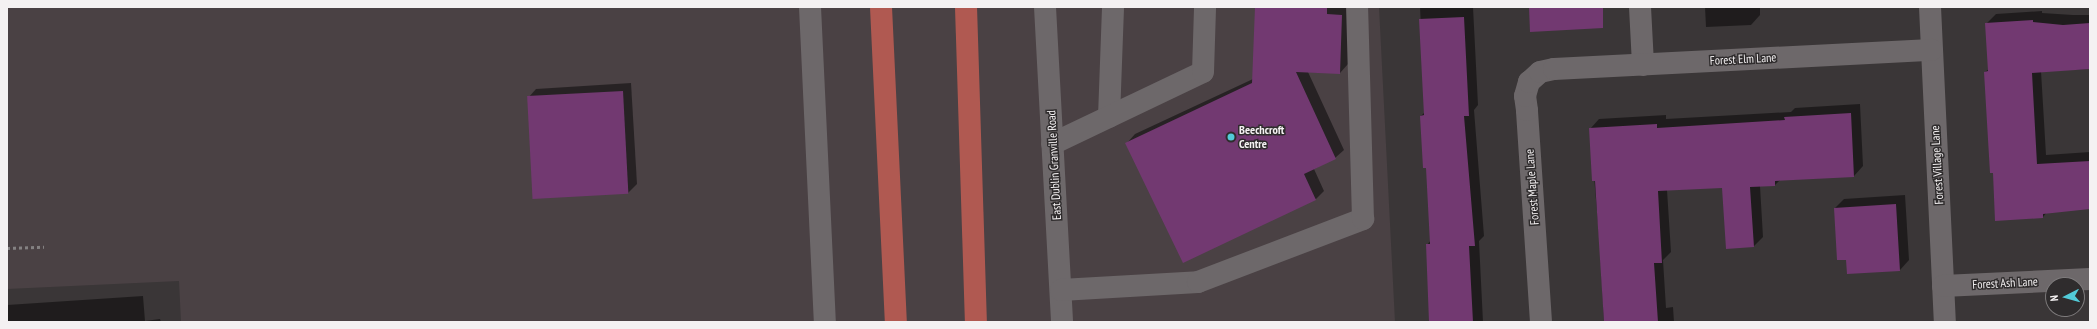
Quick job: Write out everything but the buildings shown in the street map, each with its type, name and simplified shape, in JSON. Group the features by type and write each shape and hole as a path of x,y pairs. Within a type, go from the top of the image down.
{"main road":[{"path":"881,7 896,322"},
{"path":"954,7 969,105"},
{"path":"966,7 976,322"}],"street":[{"path":"810,7 825,322"},
{"name":"East Dublin Granville Road","path":"1045,7 1062,322"},
{"path":"1109,117 1113,7"},
{"path":"1052,144 1203,72 1205,7"},
{"path":"1061,290 1198,282 1363,219 1357,7"},
{"path":"1640,7 1643,64"},
{"name":"Forest Village Lane","path":"1930,7 1945,322"},
{"name":"Forest Elm Lane","path":"1554,69 1932,50"},
{"name":"Forest Maple Lane","path":"1541,322 1525,96 1529,82 1540,72 1554,69"},
{"name":"Forest Ash Lane","path":"1943,286 2090,279"}],"path":[{"path":"7,248 44,247"}],"shaded area":[{"path":"7,7 1379,7 1395,322 181,322 179,281 7,289"}],"place":[{"name":"Beechcroft Centre","path":"1231,137"}]}
